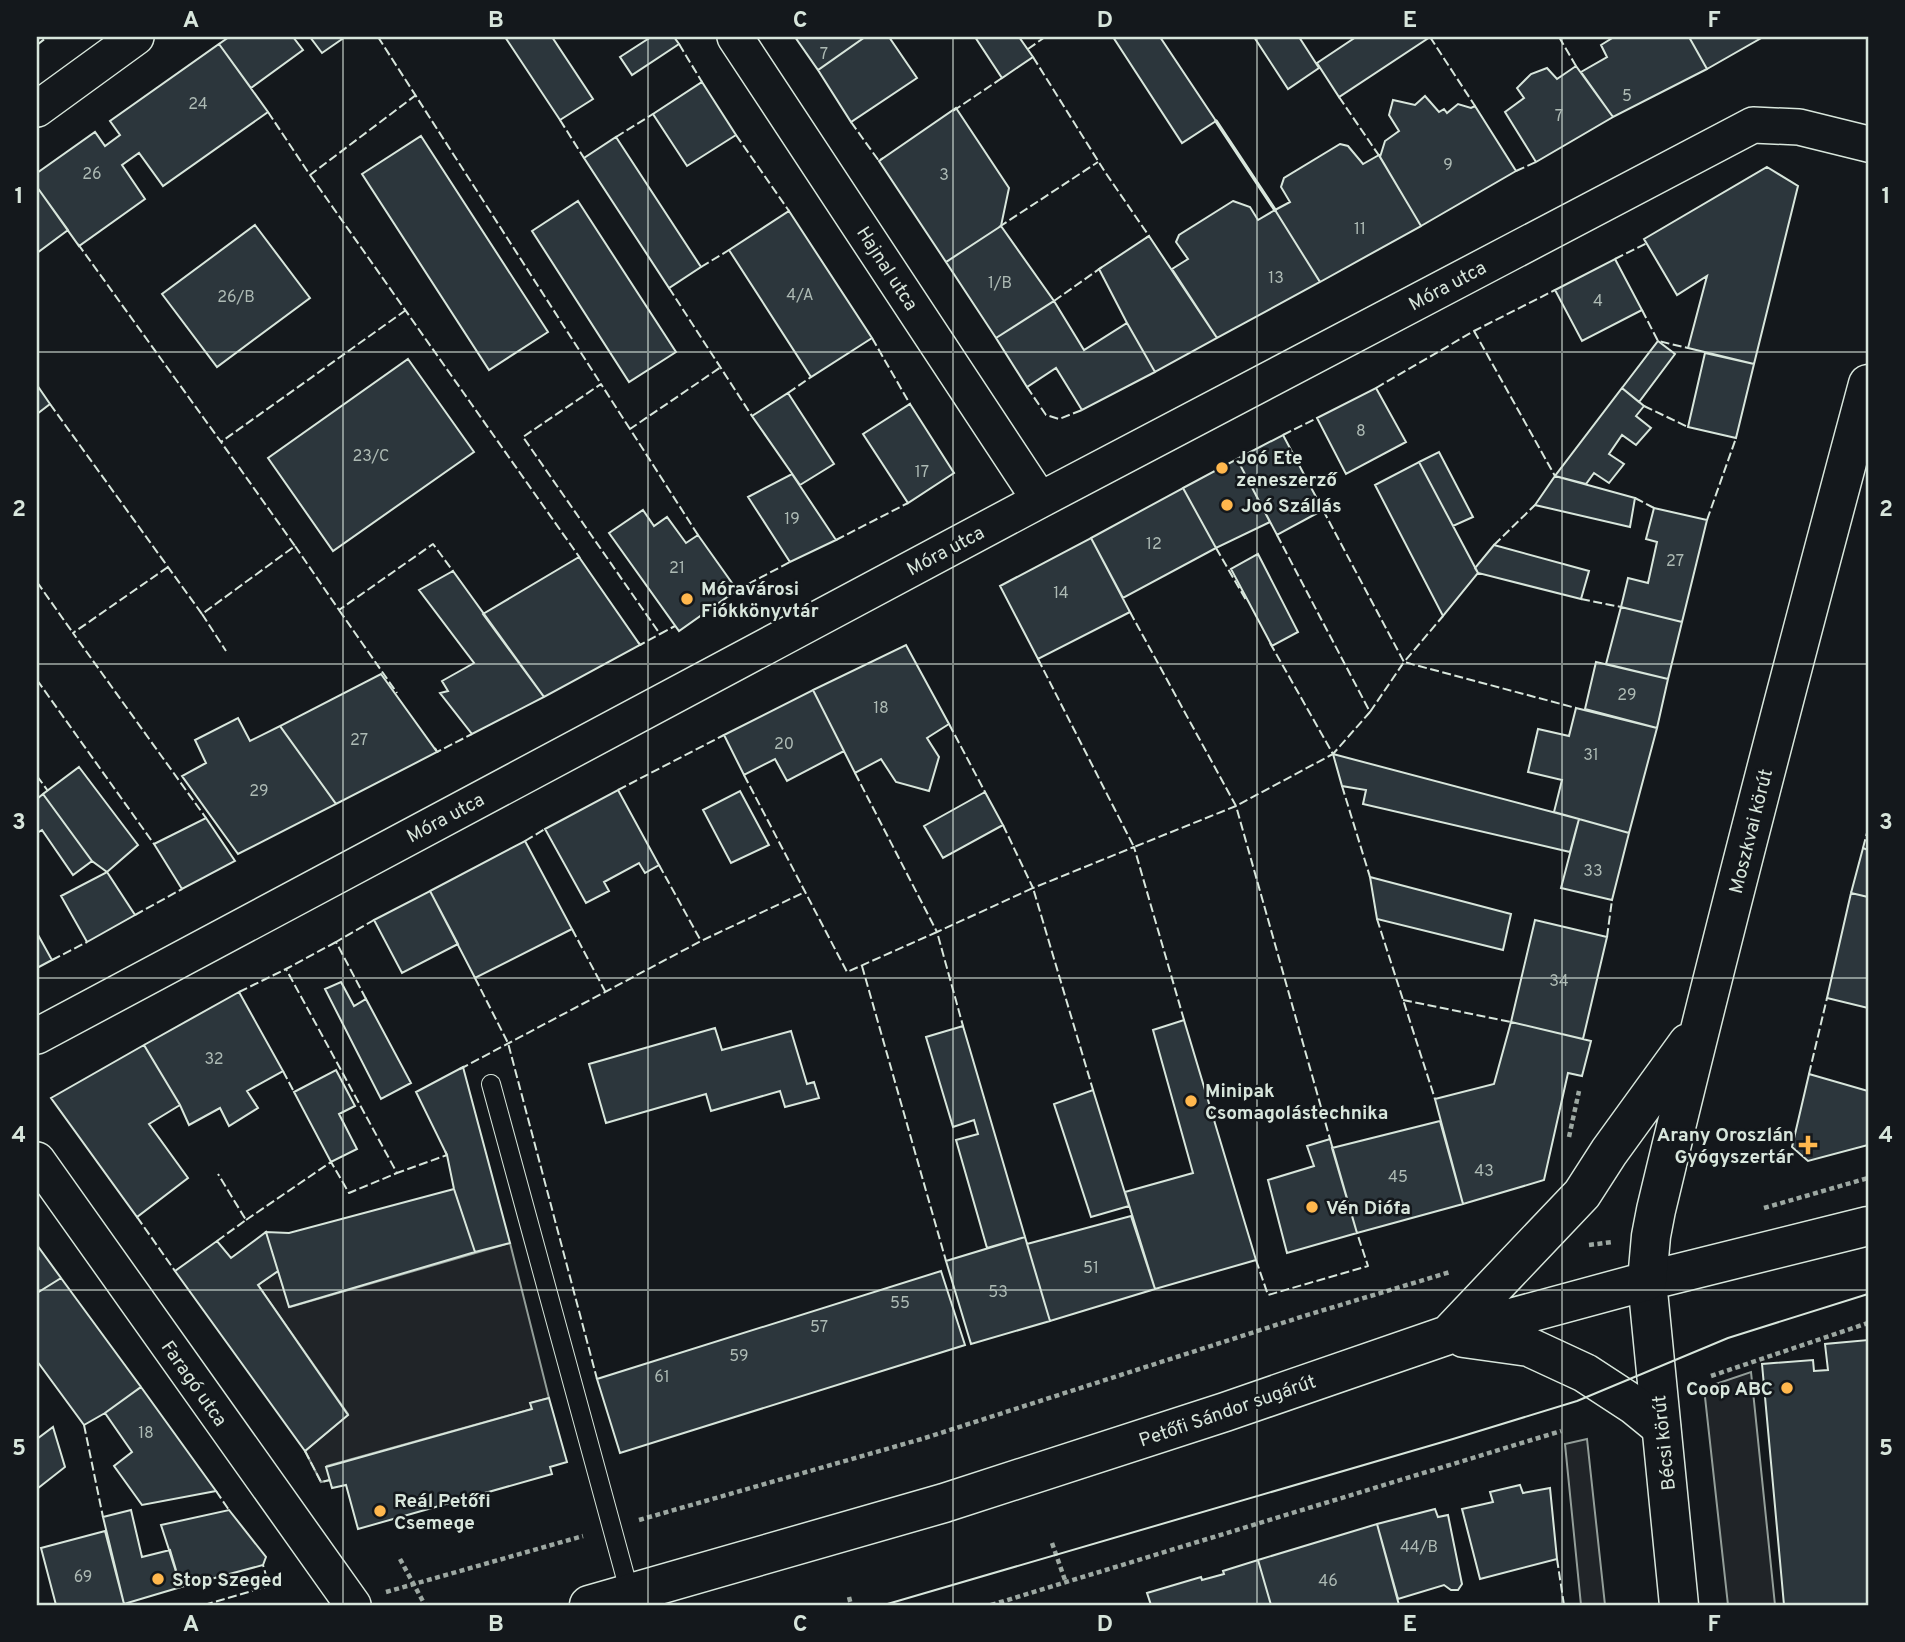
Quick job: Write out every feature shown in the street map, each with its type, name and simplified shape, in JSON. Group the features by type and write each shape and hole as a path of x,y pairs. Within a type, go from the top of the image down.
{"main road":[{"name":"Moszkvai körút","path":"1647,1281 1651,1236 1700,1027 1868,384"},
{"path":"1448,1335 1582,1194 1609,1152 1700,1027"},
{"name":"Petőfi Sándor sugárút","path":"589,1605 944,1503 1225,1412 1448,1335 1647,1281 1868,1226"},
{"name":"Bécsi körút","path":"1647,1281 1679,1605"},
{"path":"1448,1335 1529,1347 1585,1373 1634,1405 1661,1427"}],"street":[{"path":"37,109 136,37"},
{"name":"Hajnal utca","path":"735,37 1040,500"},
{"name":"Móra utca","path":"37,1036 1040,500 1753,125 1799,127 1868,144"},
{"name":"Faragó utca","path":"37,1160 352,1604"}],"lane":[{"path":"491,1084 630,1594"}],"path":[{"path":"1758,1210 1868,1178"},
{"path":"1527,1254 1651,1236"},
{"path":"352,1604 925,1438 1455,1270"},
{"path":"1711,1377 1868,1323"},
{"path":"991,1605 1561,1431"},
{"path":"1052,1543 1066,1583"},
{"path":"400,1559 425,1605"},
{"path":"849,1597 851,1605"}],"shaded area":[{"path":"510,1243 549,1398 531,1403 532,1409 327,1466 330,1480 321,1482 305,1451 348,1414 258,1285 278,1271 290,1307"},
{"path":"1751,1372 1775,1605 1728,1605 1704,1388"},
{"path":"1587,1439 1605,1605 1581,1605 1565,1444"}],"building":[{"path":"229,37 293,37 303,50 251,88 219,44"},
{"path":"310,37 345,37 322,53"},
{"path":"505,37 552,37 593,99 560,120"},
{"path":"651,37 674,37 679,44 632,75 620,57"},
{"path":"795,37 865,37 818,70"},
{"path":"865,37 889,37 917,78 851,122 818,70"},
{"path":"975,37 1019,37 1033,57 1002,78"},
{"path":"1113,37 1160,37 1216,121 1182,143"},
{"path":"1254,37 1299,37 1319,68 1288,89"},
{"path":"1356,37 1430,37 1339,97 1317,63"},
{"path":"1614,37 1689,37 1707,69 1613,117 1581,72 1607,57 1601,45"},
{"path":"1689,37 1763,37 1707,69"},
{"path":"219,44 268,112 163,186 139,153 122,165 145,199 79,246 37,187 37,173 95,132 105,146 120,135 110,121"},
{"path":"1576,66 1613,117 1536,162 1505,112 1524,98 1517,88 1531,74 1547,68 1557,79"},
{"path":"702,82 736,135 687,166 653,114"},
{"path":"1425,96 1439,112 1444,109 1447,113 1458,104 1471,108 1475,106 1516,171 1421,226 1380,157 1385,141 1399,131 1389,115 1393,100 1415,105"},
{"path":"956,108 1009,188 1001,226 946,262 879,161"},
{"path":"421,136 548,332 489,370 362,174"},
{"path":"616,137 701,267 669,288 584,158"},
{"path":"1340,144 1348,146 1363,164 1379,155 1421,226 1320,282 1275,210 1290,202 1281,187 1284,178"},
{"path":"1767,167 1798,186 1754,364 1688,348 1707,276 1677,295 1644,239"},
{"path":"37,187 68,230 37,253"},
{"path":"578,201 676,352 629,382 532,231"},
{"path":"1233,201 1250,207 1258,220 1275,210 1320,282 1217,338 1172,269 1188,259 1176,242 1179,235"},
{"path":"789,211 872,338 811,377 729,250"},
{"path":"255,225 310,298 217,367 162,294"},
{"path":"1001,226 1054,301 996,338 946,262"},
{"path":"1149,236 1217,338 1155,372 1099,269"},
{"path":"1615,259 1642,310 1582,341 1555,290"},
{"path":"1054,301 1084,350 1127,323 1155,372 1082,410 1056,368 1027,387 996,338"},
{"path":"1658,341 1675,354 1639,402 1622,388"},
{"path":"1705,353 1754,364 1736,438 1688,427"},
{"path":"408,359 474,452 333,551 268,458"},
{"path":"37,385 50,404 37,414"},
{"path":"1376,388 1406,442 1346,474 1317,418"},
{"path":"1622,388 1644,406 1636,416 1651,428 1636,445 1622,435 1609,454 1624,464 1609,483 1594,473 1586,484 1555,476"},
{"path":"788,393 834,464 800,485 752,416"},
{"path":"910,404 954,473 908,503 863,434"},
{"path":"1283,435 1323,510 1277,535 1237,459"},
{"path":"1439,452 1473,517 1453,526 1419,462"},
{"name":"Joó Szállás","path":"1237,459 1270,522 1216,548 1183,488"},
{"path":"1419,462 1478,573 1443,616 1375,485"},
{"path":"792,474 836,540 790,562 748,497"},
{"path":"1555,476 1635,498 1630,527 1535,505"},
{"path":"1183,488 1216,548 1123,598 1091,538"},
{"path":"1654,508 1707,520 1682,622 1621,607 1628,578 1648,583 1657,542 1646,539"},
{"path":"643,510 654,526 667,517 686,543 698,535 737,590 679,631 609,533"},
{"path":"1091,538 1130,612 1038,659 1000,586"},
{"path":"1494,545 1589,571 1581,599 1478,573 1475,568"},
{"path":"1258,554 1298,632 1272,646 1231,569"},
{"path":"579,557 640,645 544,697 483,614"},
{"path":"453,571 544,697 472,734 440,693 448,691 442,681 474,663 419,590"},
{"path":"1621,607 1682,622 1668,679 1606,664"},
{"path":"906,645 949,724 927,738 939,757 929,791 896,782 881,759 855,773 813,690"},
{"path":"1596,662 1668,679 1657,728 1585,709"},
{"path":"381,674 437,752 336,804 280,726"},
{"path":"813,690 844,751 787,781 775,759 744,775 724,735"},
{"path":"1576,708 1657,728 1629,833 1554,812 1562,780 1528,772 1538,729 1569,736"},
{"path":"238,718 250,741 280,726 336,804 238,854 182,776 206,763 195,740"},
{"path":"1333,754 1579,819 1570,852 1363,804 1366,790 1342,786"},
{"path":"79,767 138,845 107,872 92,861 43,794"},
{"path":"618,790 659,865 645,873 639,863 604,882 609,891 586,903 545,829"},
{"path":"740,791 769,845 731,863 703,810"},
{"path":"985,792 1003,825 943,858 924,826"},
{"path":"43,794 92,861 73,875 42,830 37,833 37,799"},
{"path":"206,818 235,861 182,889 154,844"},
{"path":"1579,819 1629,833 1612,900 1561,888"},
{"path":"525,841 572,929 475,978 430,891"},
{"path":"1863,848 1868,850 1868,897 1851,893"},
{"path":"107,872 135,915 87,942 61,896"},
{"path":"1370,877 1511,914 1503,950 1377,919"},
{"path":"430,891 458,944 402,973 374,920"},
{"path":"1851,893 1868,897 1868,1008 1827,998"},
{"path":"1535,920 1607,937 1583,1039 1511,1022"},
{"path":"37,933 52,960 37,968"},
{"path":"341,982 354,1006 366,999 411,1083 381,1099 325,989"},
{"path":"239,992 283,1071 247,1091 258,1108 229,1126 220,1108 189,1125 144,1045"},
{"name":"Minipak Csomagolástechnika","path":"1184,1020 1256,1260 1155,1289 1125,1192 1193,1173 1153,1030"},
{"path":"1511,1022 1591,1041 1582,1076 1568,1073 1544,1180 1463,1204 1435,1099 1494,1084"},
{"path":"963,1026 1025,1237 987,1248 956,1140 978,1134 974,1120 953,1127 926,1037"},
{"path":"715,1028 722,1050 791,1031 807,1084 814,1082 819,1098 785,1107 780,1091 711,1111 706,1094 606,1123 589,1064"},
{"path":"144,1045 180,1105 149,1124 188,1178 137,1217 51,1098"},
{"path":"463,1067 510,1243 475,1252 454,1189 447,1155 416,1092"},
{"path":"336,1070 355,1106 339,1114 357,1149 331,1162 294,1092"},
{"path":"1809,1074 1868,1091 1868,1145 1808,1161 1792,1147"},
{"path":"1093,1090 1129,1206 1091,1217 1054,1104"},
{"path":"1440,1121 1463,1204 1357,1233 1332,1148"},
{"name":"Vén Diófa","path":"1330,1139 1357,1233 1287,1253 1268,1180 1314,1166 1307,1146"},
{"path":"454,1189 475,1252 289,1307 266,1232 289,1233"},
{"path":"1131,1216 1155,1289 1050,1321 1027,1244"},
{"path":"266,1232 278,1271 258,1285 348,1415 305,1451 175,1271 217,1241 231,1258"},
{"path":"1025,1237 1050,1321 971,1344 946,1261"},
{"path":"37,1245 61,1278 37,1293"},
{"path":"941,1271 965,1345 620,1453 597,1379"},
{"path":"61,1278 141,1387 84,1425 37,1361 37,1293"},
{"path":"1868,1340 1868,1605 1784,1605 1762,1364 1813,1360 1814,1371 1828,1370 1825,1344"},
{"path":"141,1387 216,1491 142,1505 114,1466 132,1452 105,1413"},
{"path":"549,1398 567,1462 550,1467 552,1474 358,1529 346,1485 332,1488 326,1467 532,1409 530,1403"},
{"path":"53,1427 65,1467 37,1489 37,1439"},
{"path":"1520,1485 1523,1493 1550,1488 1557,1559 1480,1579 1462,1509 1493,1502 1490,1492"},
{"path":"1435,1509 1438,1517 1448,1515 1462,1584 1458,1590 1451,1590 1444,1585 1398,1599 1377,1524"},
{"path":"131,1510 142,1557 170,1550 181,1587 124,1604 103,1517"},
{"path":"229,1510 266,1557 263,1565 181,1587 161,1525"},
{"path":"1377,1524 1399,1605 1271,1605 1258,1560"},
{"path":"105,1531 124,1604 56,1605 41,1548"},
{"path":"1258,1560 1271,1605 1151,1605 1147,1593 1201,1577 1202,1580 1224,1574 1223,1571"}],"tram line":[{"path":"884,1605 1577,1401 1728,1338 1868,1294"}],"fence":[{"path":"37,45 47,37"},
{"path":"378,37 601,384"},
{"path":"1028,49 1045,37"},
{"path":"1430,37 1475,106"},
{"path":"1559,37 1576,66"},
{"path":"679,44 702,82"},
{"path":"1033,57 1105,172 1149,236 1146,238"},
{"path":"953,111 1002,78"},
{"path":"268,112 310,175 416,95"},
{"path":"1339,97 1380,157"},
{"path":"616,137 653,114"},
{"path":"560,120 584,158"},
{"path":"851,122 879,161 883,158"},
{"path":"736,135 789,211"},
{"path":"999,227 1098,162"},
{"path":"1516,171 1536,162"},
{"path":"310,175 580,558"},
{"path":"1615,259 1647,243"},
{"path":"78,244 221,442 406,310"},
{"path":"701,267 729,250"},
{"path":"1054,301 1102,267"},
{"path":"669,288 752,416"},
{"path":"1376,388 1474,331 1555,290"},
{"path":"1642,310 1658,341 1688,348"},
{"path":"1474,331 1555,476"},
{"path":"872,338 910,404"},
{"path":"698,535 630,429 721,367"},
{"path":"788,393 811,377"},
{"path":"630,429 601,384 523,437 660,634 675,626"},
{"path":"1027,387 1046,415 1059,419 1082,410"},
{"path":"50,404 202,614 295,546 221,442"},
{"path":"1644,406 1688,427"},
{"path":"1283,435 1317,418"},
{"path":"1707,520 1736,438"},
{"path":"1635,498 1654,508"},
{"path":"836,540 908,503"},
{"path":"1494,545 1535,505"},
{"path":"1323,510 1404,662 1443,616"},
{"path":"1277,535 1370,712 1404,662 1576,708"},
{"path":"295,546 339,610 433,544 453,571"},
{"path":"1216,548 1246,600"},
{"path":"737,590 790,562"},
{"path":"168,567 73,633 206,818"},
{"path":"37,582 73,633"},
{"path":"1581,599 1621,607"},
{"path":"339,610 397,693"},
{"path":"1130,612 1236,806 1333,754"},
{"path":"202,614 226,651"},
{"path":"638,642 640,645 660,634"},
{"path":"1270,643 1333,754 1370,712"},
{"path":"1038,659 1134,847 1236,806 1330,1139"},
{"path":"37,680 154,844"},
{"path":"949,724 985,792"},
{"path":"435,748 437,752 472,734"},
{"path":"618,790 724,735"},
{"path":"855,773 937,932 1033,888 1093,1090"},
{"path":"744,775 847,972 937,932 963,1026"},
{"path":"37,776 48,791"},
{"path":"1342,786 1370,877"},
{"path":"1003,825 1033,888 1134,847 1184,1020"},
{"path":"525,841 545,829"},
{"path":"1863,848 1868,829"},
{"path":"659,865 701,941"},
{"path":"135,915 182,889"},
{"path":"460,1069 701,941 805,892"},
{"path":"1607,937 1612,900"},
{"path":"1377,919 1435,1099"},
{"path":"366,999 336,942 374,920"},
{"path":"572,929 605,991"},
{"path":"52,960 87,942"},
{"path":"336,942 286,969 397,1173 447,1155 445,1151"},
{"path":"862,966 946,1261"},
{"path":"239,992 286,969"},
{"path":"475,978 508,1043 597,1379"},
{"path":"1809,1074 1827,998"},
{"path":"1403,1000 1511,1022"},
{"path":"283,1071 294,1092"},
{"path":"246,1220 331,1162 349,1193 397,1173"},
{"path":"217,1241 246,1220 218,1174"},
{"path":"137,1217 175,1271"},
{"path":"1256,1260 1268,1295 1368,1266 1357,1233"},
{"path":"84,1425 103,1517"},
{"path":"305,1451 321,1482 330,1480"},
{"path":"216,1491 229,1510"},
{"path":"1557,1559 1564,1605"},
{"path":"204,1605 269,1586 263,1565"}],"wall":[{"path":"1216,121 1275,210"}],"place":[{"name":"Joó Ete zeneszerző","path":"1222,468"},
{"name":"Joó Szállás","path":"1227,505"},
{"name":"Móravárosi Fiókkönyvtár","path":"687,599"},
{"name":"Minipak Csomagolástechnika","path":"1191,1101"},
{"name":"Arany Oroszlán Gyógyszertár","path":"1808,1145"},
{"name":"Vén Diófa","path":"1312,1207"},
{"name":"Coop ABC","path":"1787,1388"},
{"name":"Reál Petőfi Csemege","path":"380,1511"},
{"name":"Stop Szeged","path":"158,1579"}]}
